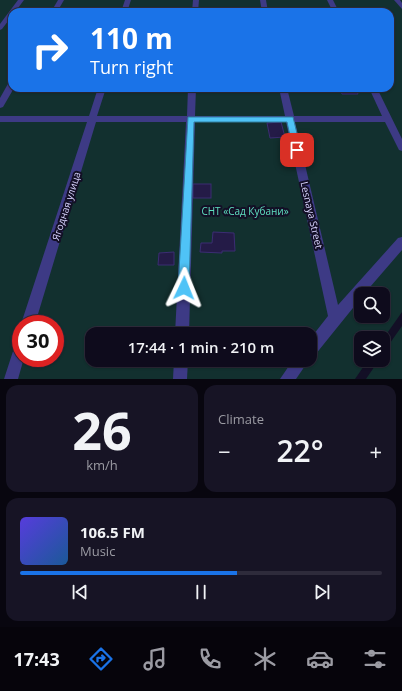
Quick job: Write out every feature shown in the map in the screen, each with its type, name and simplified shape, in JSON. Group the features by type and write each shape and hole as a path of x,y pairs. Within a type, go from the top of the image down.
{"street":[{"path":"397,0 402,6"},
{"path":"0,28 8,18"},
{"path":"0,105 8,91"},
{"name":"Ягодная улица","path":"31,315 101,92"},
{"path":"182,327 192,92"},
{"name":"Lesnaya Street","path":"284,92 335,318"},
{"path":"375,92 402,148"},
{"path":"0,119 388,119"},
{"path":"317,341 335,318 402,242"},
{"path":"11,379 15,367"},
{"path":"180,379 181,367"},
{"path":"288,379 297,367"}],"green space":[{"name":"СНТ «Сад Кубани»","path":"0,0 402,0 402,312 389,331 354,331 354,367 363,367 355,379 0,379"},
{"path":"402,326 402,379 366,379 374,367 390,367 390,343"}],"building":[{"path":"341,92 357,92 358,94 342,94"},
{"path":"281,122 285,137 270,138 267,123"},
{"path":"193,184 211,184 211,198 193,198"},
{"path":"213,232 234,233 235,251 222,251 222,253 200,252 201,243 212,243"},
{"path":"174,252 174,265 158,265 159,253"}],"route":[{"path":"184,288 190,119 290,119 297,150"}]}
